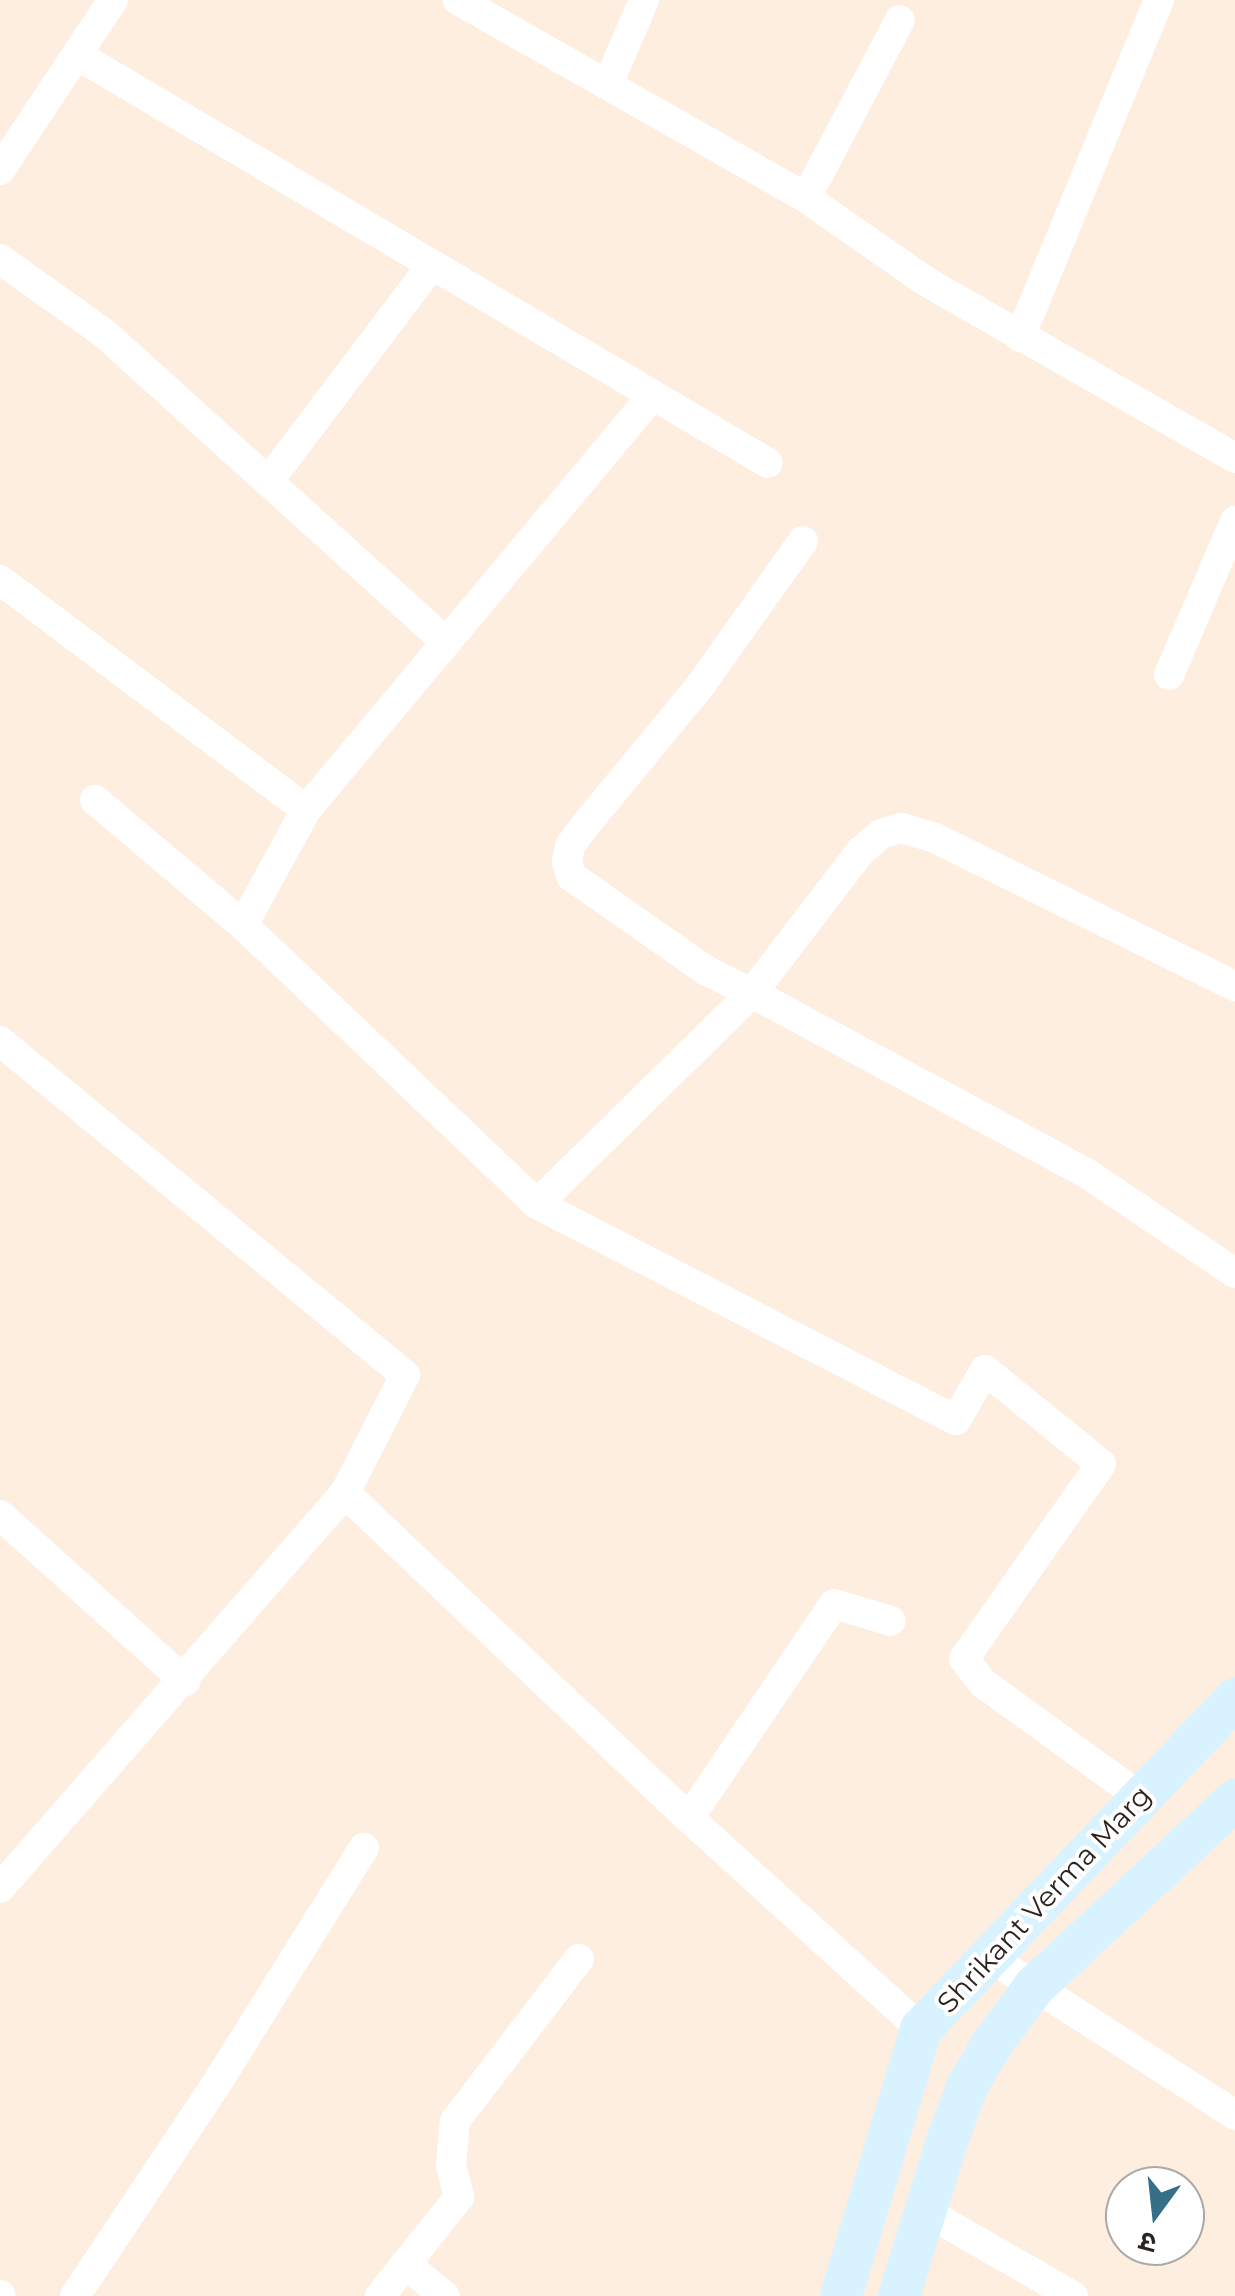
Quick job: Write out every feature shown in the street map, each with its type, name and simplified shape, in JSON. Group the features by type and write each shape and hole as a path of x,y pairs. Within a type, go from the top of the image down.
{"street":[{"path":"0,170 112,0"},
{"path":"458,0 806,198 927,282 1235,458"},
{"path":"608,84 644,0"},
{"path":"1020,338 1158,0"},
{"path":"806,198 900,20"},
{"path":"77,56 768,463"},
{"path":"0,258 105,334 446,642"},
{"path":"270,479 432,265"},
{"path":"244,925 306,810 652,395"},
{"path":"1170,674 1235,521"},
{"path":"803,542 700,686 583,828 566,862 571,876 705,970 1086,1173 1235,1272"},
{"path":"0,580 306,810"},
{"path":"96,800 244,925 537,1204 956,1420 985,1370 1101,1464 964,1659 984,1683 1140,1797"},
{"path":"537,1204 752,992 861,851 881,834 901,828 932,837 1235,986"},
{"path":"0,1041 405,1376 345,1493 0,1888"},
{"path":"345,1493 689,1818 922,2028"},
{"path":"0,1515 185,1680"},
{"path":"689,1818 834,1604 892,1621"},
{"name":"Shrikant Verma Marg","path":"841,2296 922,2028 1235,1699"},
{"name":"Shrikant Verma Marg","path":"899,2296 967,2087 992,2044 1034,1988 1228,1819"},
{"path":"75,2296 215,2086 364,1848"},
{"path":"989,1957 1235,2115"},
{"path":"380,2296 459,2197 451,2164 455,2121 579,1959"},
{"path":"925,2211 1073,2296"},
{"path":"405,2264 446,2296"}]}
